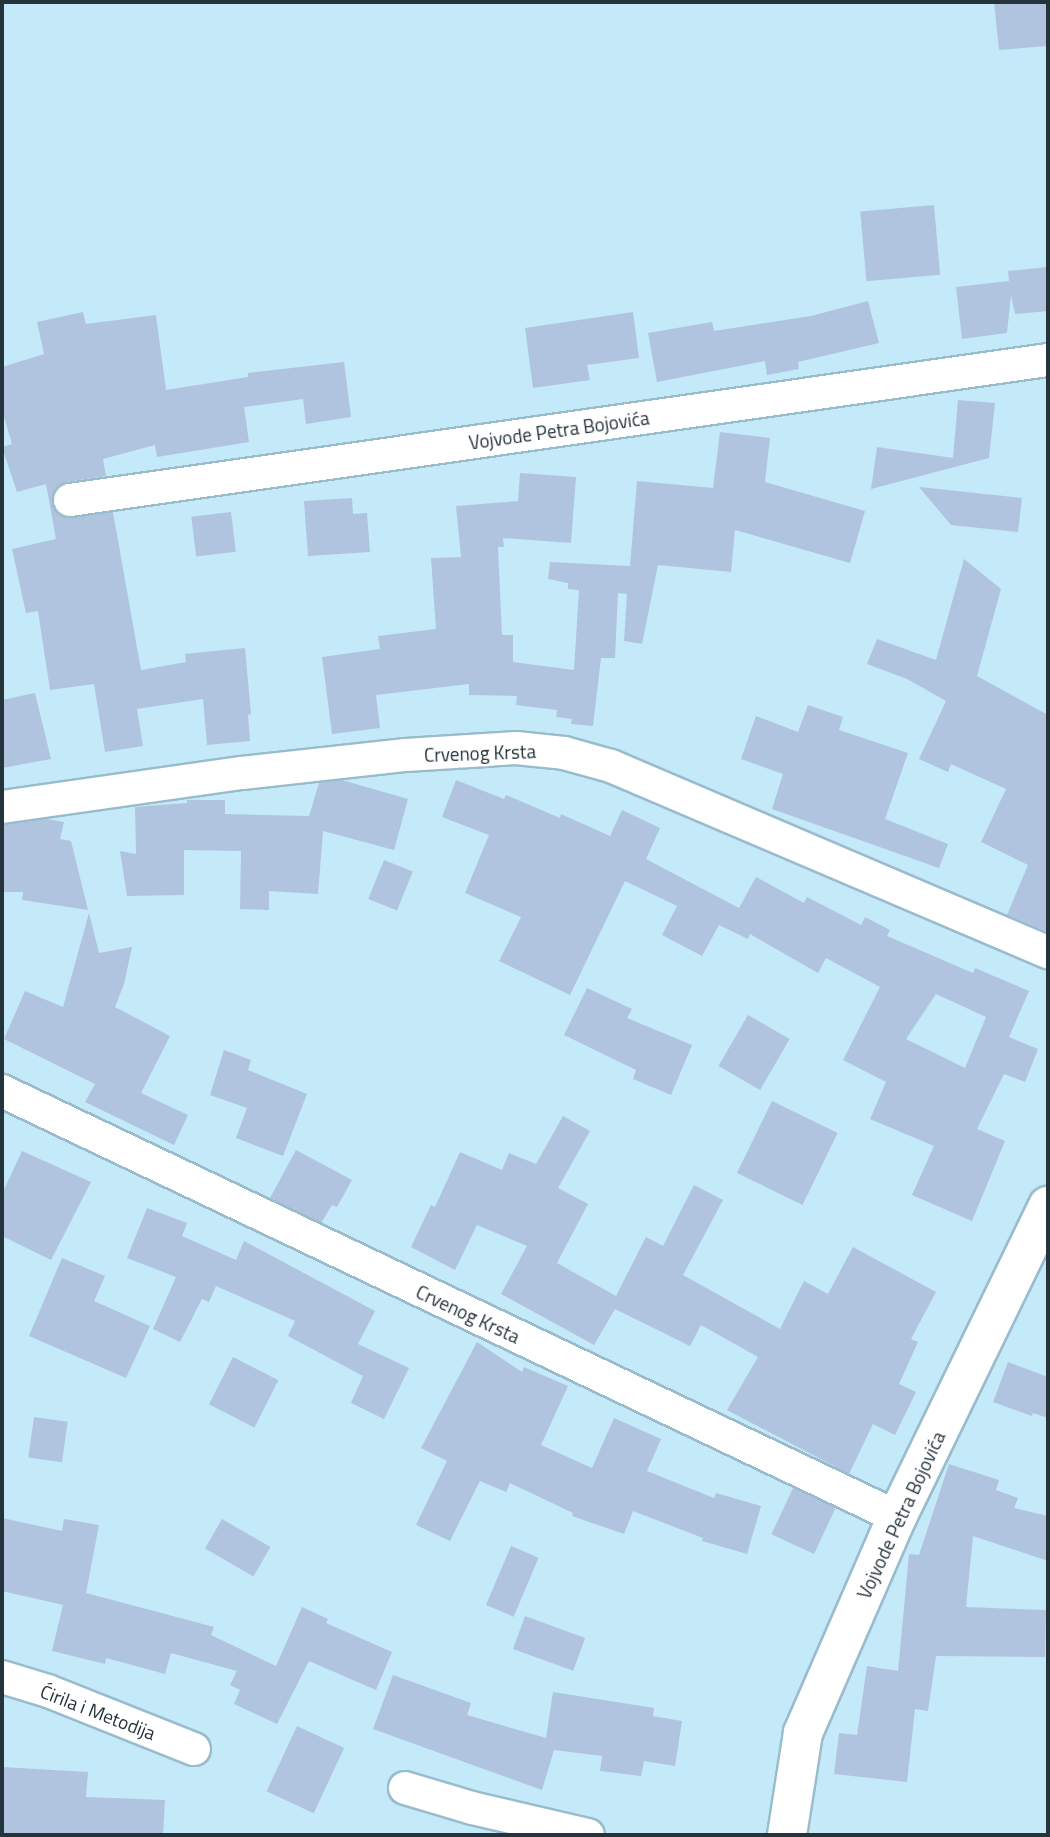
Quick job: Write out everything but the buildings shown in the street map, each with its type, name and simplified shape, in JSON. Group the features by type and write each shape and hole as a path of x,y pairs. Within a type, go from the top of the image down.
{"street":[{"name":"Vojvode Petra Bojovića","path":"70,500 1048,360"},
{"name":"Crvenog Krsta","path":"2,807 242,773 406,755 516,748 564,753 611,766 1048,952"},
{"name":"Crvenog Krsta","path":"2,1091 897,1517"},
{"name":"Vojvode Petra Bojovića","path":"787,1835 803,1733 897,1517 1048,1206"},
{"name":"Ćirila i Metodija","path":"2,1677 48,1691 194,1749"},
{"path":"405,1788 472,1808 587,1835"}]}
